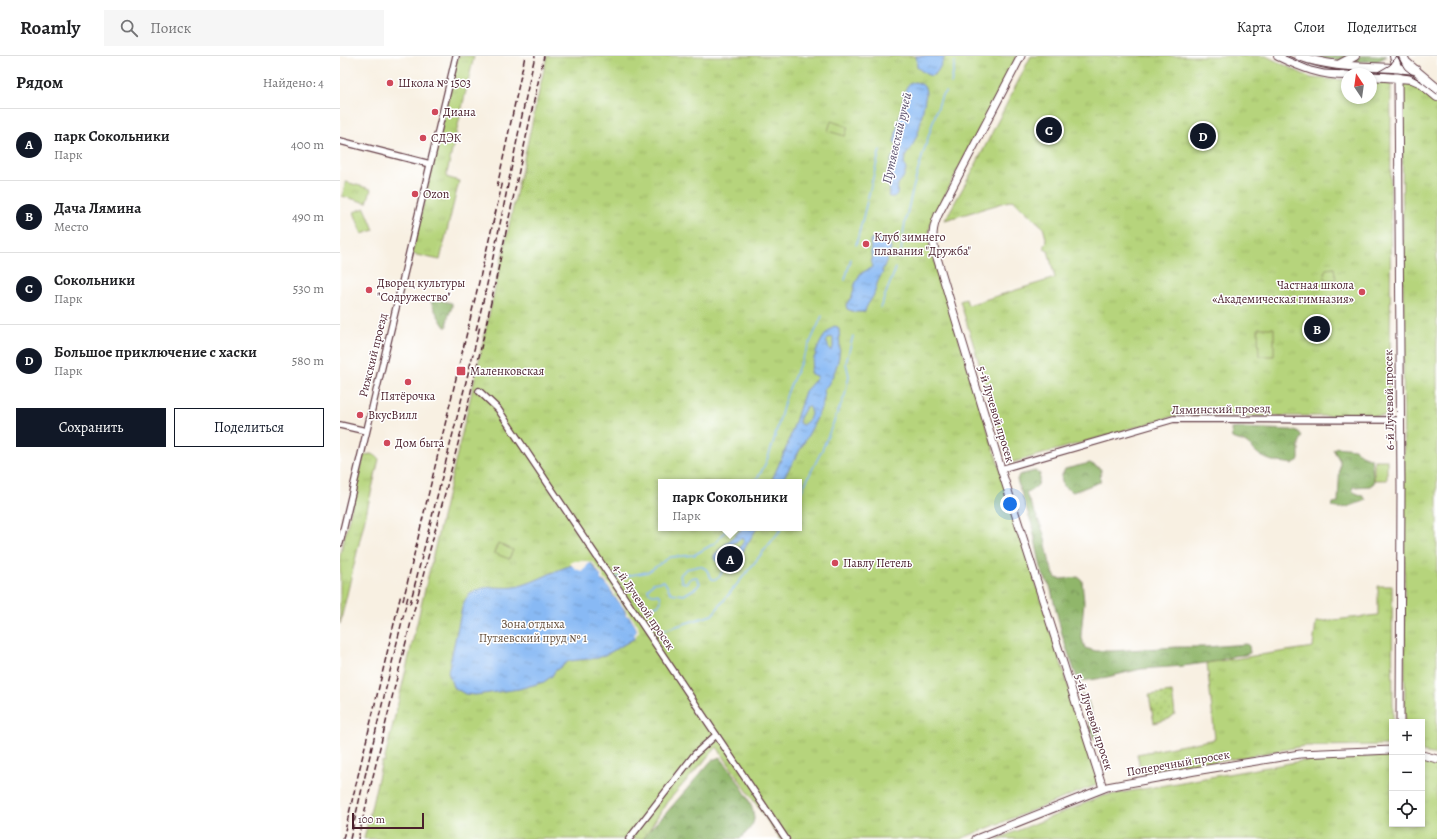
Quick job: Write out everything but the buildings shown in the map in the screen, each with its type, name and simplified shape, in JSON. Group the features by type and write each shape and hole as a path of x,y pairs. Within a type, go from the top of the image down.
{"main road":[{"path":"1278,56 1296,65 1316,72 1341,75"},
{"path":"1299,56 1314,61 1338,65 1416,70"},
{"path":"1338,65 1355,56"},
{"path":"1394,56 1398,77"},
{"path":"1397,68 1400,56"},
{"path":"1403,56 1406,62 1437,88"},
{"path":"1377,76 1412,79 1419,82 1437,97"}],"street":[{"name":"Рижский проезд","path":"340,543 456,56"},
{"name":"5-й Лучевой просек","path":"1021,56 938,215 933,227 933,239 935,251 1001,469 1104,788"},
{"name":"6-й Лучевой просек","path":"1398,77 1401,513 1400,719"},
{"path":"340,141 430,164"},
{"name":"4-й Лучевой просек","path":"479,391 498,409 786,839"},
{"name":"Ляминский проезд","path":"1001,469 1174,419 1400,420"},
{"path":"340,425 366,431"},
{"path":"629,839 695,754 716,735"},
{"name":"Поперечный просек","path":"976,839 1104,788 1300,754 1389,750"},
{"path":"1425,756 1437,759"}],"green space":[{"path":"458,56 474,56 446,177 459,181 440,260 412,254"},
{"name":"Зона отдыха Путяевский пруд № 1","path":"547,56 1017,56 932,220 929,231 929,243 1099,784 960,839 780,839 717,747 667,802 643,839 364,839 382,761 384,762 472,391"},
{"path":"1031,56 1266,56 1311,78 1341,80 1341,104 1377,104 1377,83 1391,84 1390,416 1174,416 1011,463 960,301 966,299 968,305 1055,278 1048,250 1044,248 1044,245 1047,242 1043,227 1013,200 945,220 973,170"},
{"path":"1315,56 1350,56 1337,61"},
{"path":"1360,56 1387,56 1378,61 1350,62"},
{"path":"1402,83 1419,85 1437,100 1437,755 1425,753 1425,719 1405,719"},
{"path":"831,121 848,127 845,136 828,131"},
{"path":"346,182 371,189 367,203 342,196"},
{"path":"365,208 374,230 362,234 354,212"},
{"path":"1334,268 1336,279 1326,280 1324,274 1326,269"},
{"path":"430,298 452,303 447,327 445,327 439,317"},
{"path":"1258,328 1274,328 1274,356 1259,356"},
{"path":"1231,429 1291,430 1299,432 1302,436 1299,444 1299,460 1292,464 1272,461 1262,457 1244,442 1232,438"},
{"path":"1337,447 1355,449 1362,455 1371,458 1374,483 1370,486 1353,487 1352,490 1355,493 1363,496 1366,500 1344,508 1335,508 1332,506 1333,503 1338,502 1340,461 1333,449"},
{"path":"371,454 379,459 340,624 340,556 364,455"},
{"path":"1374,460 1387,460 1387,480 1374,480"},
{"path":"1090,463 1101,469 1100,482 1073,492 1063,486 1061,477 1065,469"},
{"path":"1035,471 1040,474 1038,485 1026,494 1042,530 1053,573 1056,578 1061,579 1078,577 1082,580 1084,602 1081,635 1085,648 1096,651 1112,651 1247,644 1249,646 1250,653 1213,662 1141,669 1103,678 1082,681 1077,678 1063,638 1050,586 1042,573 1032,525 1017,480 1019,475"},
{"path":"498,543 513,550 509,559 494,553"},
{"path":"1378,586 1392,586 1393,719 1389,719 1388,745 1304,746 1145,775 1141,772 1137,754 1215,739 1207,663 1313,647 1316,622 1378,615"},
{"path":"1172,692 1175,714 1169,719 1154,723 1149,695"},
{"path":"1081,694 1087,698 1097,733 1097,738 1095,739 1093,737"},
{"path":"1389,755 1389,827 1425,827 1425,762 1437,765 1437,839 997,839 1103,796 1307,760"},
{"path":"720,757 736,778 746,795 753,812 754,819 752,825 746,833 740,839 644,839 645,834 667,812 712,760"}],"water":[{"path":"916,56 945,56 935,74 928,75 917,67"},
{"path":"915,82 924,86 926,91 919,130 912,147 906,155 904,162 906,170 903,178 898,184 897,194 894,197 890,197 888,196 890,191 886,179 892,157 897,151 898,145 894,142 905,91 908,85"},
{"path":"874,237 890,243 891,250 882,271 883,273 865,312 854,312 847,309 846,305 852,296 855,284 860,274 872,267 870,240"},
{"path":"834,326 838,327 840,351 838,363 829,384 823,390 823,403 806,439 783,479 772,479 787,446 805,391 817,378 817,376 811,374 810,372 818,347 825,335","holes":["833,337 832,350 830,350 826,341","809,406 810,417 807,422 802,425 799,423 799,420 806,407"]},
{"path":"740,531 755,531 737,561 725,570 723,570 714,559 714,555","holes":["743,538 744,541 731,562 727,564 719,559 718,556"]},
{"path":"591,563 601,576 602,581 611,590 614,597 625,610 626,615 630,617 636,627 637,631 635,638 598,658 569,661 555,671 552,676 544,682 519,689 475,695 465,694 453,687 448,672 462,608 469,595 482,588 519,586 573,565"}],"pier":[{"path":"574,561 589,561 594,563 603,575 603,579 607,581 615,592 615,596 619,598 628,614 638,626 639,632 636,635 636,639 634,635 637,631 636,627 630,617 626,615 626,611 614,597 613,593 605,582 601,580 601,576 593,564 589,563 585,569 581,571 569,563"}],"waterway":[{"path":"951,84 955,62"},
{"path":"901,259 903,233 912,192 942,95 946,92"},
{"path":"856,245 880,150"},
{"path":"845,280 851,259"},
{"path":"880,308 896,268"},
{"path":"756,479 770,452 787,394 795,374 822,316"},
{"path":"802,490 822,450 845,395 849,376 846,363 853,336"},
{"path":"614,578 648,572 670,557 694,555 715,543 725,531"},
{"path":"661,631 712,615 780,531"},
{"name":"Путяевский ручей","path":"642,604 649,608 658,605 661,602 660,595 649,592 648,589 653,583 664,581 671,593 684,595 697,587 700,583 696,577 691,578 686,583 682,582 680,575 686,569 700,566 706,569 712,579 716,579 720,576 724,569"}],"tram line":[{"path":"1285,56 1311,67 1324,70 1398,73 1410,75 1421,81"},
{"path":"1397,56 1405,69 1437,94"},
{"path":"1378,72 1390,65 1397,56"}],"railway":[{"path":"497,187 525,56"},
{"path":"476,330 492,262 535,56"},
{"path":"358,839 391,700 469,400 544,56"},
{"path":"403,601 503,181"},
{"path":"410,604 480,326"},
{"path":"343,839 401,594"},
{"path":"350,839 408,596"}],"place":[{"name":"Школа № 1503","path":"390,83"},
{"name":"Диана","path":"435,112"},
{"name":"Сокольники","path":"1049,130"},
{"name":"Большое приключение с хаски","path":"1203,136"},
{"name":"СДЭК","path":"423,138"},
{"name":"Ozon","path":"415,194"},
{"name":"Клуб зимнего плавания \"Дружба\"","path":"866,244"},
{"name":"Дворец культуры \"Содружество\"","path":"369,290"},
{"name":"Частная школа «Академическая гимназия»","path":"1362,292"},
{"name":"Дача Лямина","path":"1317,329"},
{"name":"Маленковская","path":"461,371"},
{"name":"Пятёрочка","path":"408,382"},
{"name":"ВкусВилл","path":"360,415"},
{"name":"Дом быта","path":"387,443"},
{"name":"парк Сокольники","path":"730,559"},
{"name":"Павлу Петель","path":"835,563"}]}
